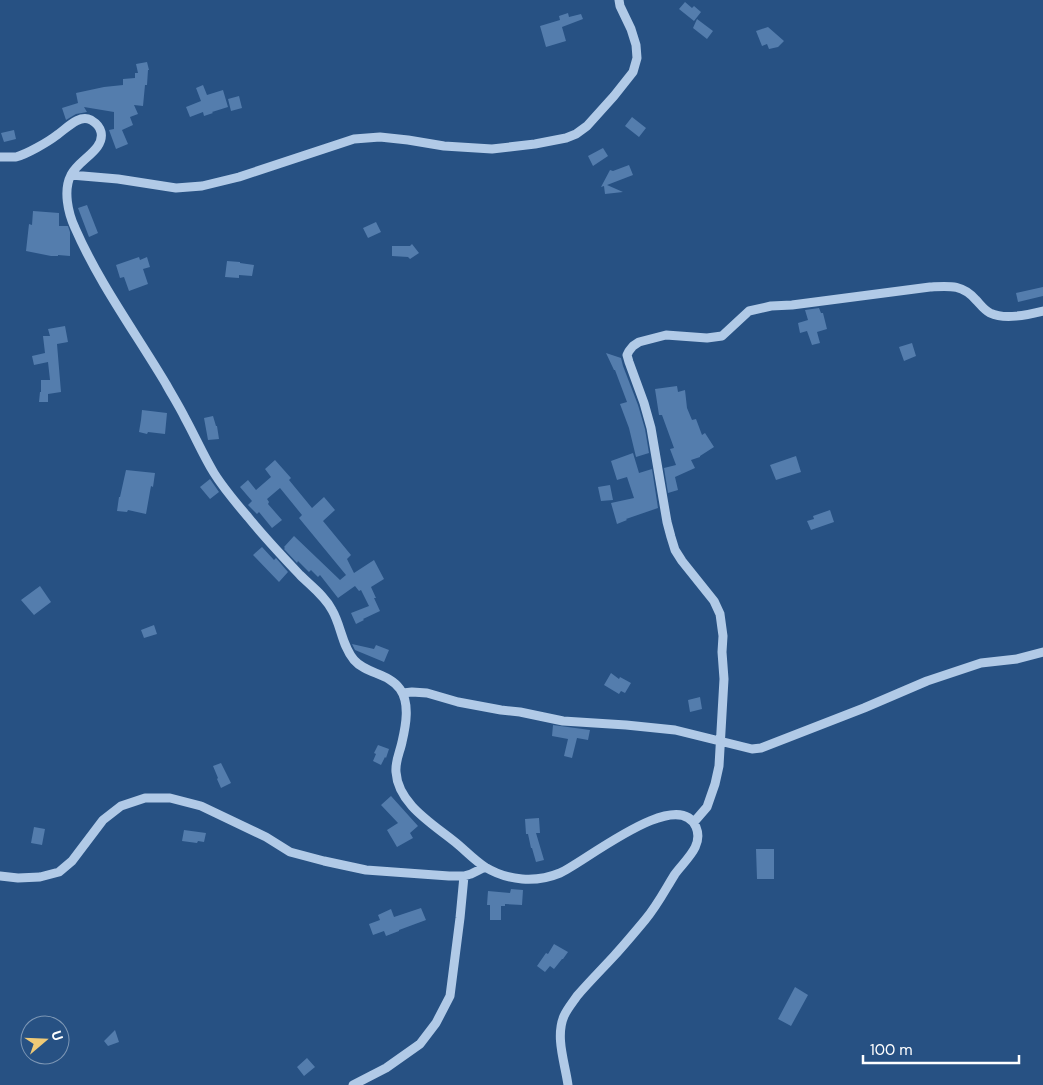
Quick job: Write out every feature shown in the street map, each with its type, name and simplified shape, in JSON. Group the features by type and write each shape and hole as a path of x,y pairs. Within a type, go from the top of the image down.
{"street":[{"path":"70,175 118,179 176,188 202,186 239,177 354,139 380,137 444,146 492,149 566,138 587,126 633,72 637,58 636,45 619,0"},
{"path":"0,157 17,156 44,143 72,123 83,119 90,120 98,126 102,136 100,143 96,149 77,165 70,175 67,186 72,222 90,262 185,416 204,457 215,475 268,542 332,608 347,647 355,661 370,671 385,676 397,684 403,693 406,709 405,726 396,762 396,777 404,796 416,811 485,867 511,879 536,879 560,873 628,832 669,814 688,816 694,822 699,837 694,850 676,873 646,920 613,958 586,985 564,1014 561,1024 561,1048 566,1066 568,1085"},
{"path":"694,822 708,806 719,766 724,679 720,614 714,601 682,561 671,537 651,428 627,355 629,351 639,342 666,336 708,338 722,336 750,311 764,307 792,306 930,287 951,286 962,289 970,293 989,313 1001,316 1016,316 1043,311"},
{"path":"403,693 427,693 458,702 563,721 675,730 752,749 761,748 864,708 927,681 981,663 1017,659 1043,652"},
{"path":"0,876 18,878 40,877 59,872 72,861 103,820 121,806 145,798 170,798 201,806 266,837 290,852 366,870 464,876 485,867"},
{"path":"353,1085 386,1068 420,1044 436,1023 450,996 464,876"}],"building":[{"path":"685,2 701,12 694,21 679,9"},
{"path":"568,13 569,17 581,14 583,19 562,27 566,41 546,47 540,26 560,20 559,16"},
{"path":"697,19 713,31 707,39 693,28"},
{"path":"768,27 784,41 778,47 769,49 767,44 762,46 756,31"},
{"path":"147,62 149,70 143,106 134,105 138,114 130,117 133,125 122,130 128,144 116,149 109,130 114,129 114,112 84,107 87,112 76,114 66,120 62,108 78,103 76,93 123,85 123,79 135,78 135,73 138,73 136,64"},
{"path":"203,85 207,95 223,90 228,107 204,116 203,112 190,117 186,107 201,101 196,88"},
{"path":"239,96 242,108 231,111 228,99"},
{"path":"632,117 646,128 639,137 625,126"},
{"path":"14,130 16,139 4,142 1,133"},
{"path":"603,148 608,156 593,166 588,156"},
{"path":"629,165 633,175 607,185 623,192 605,194 604,186 601,187 610,170 613,171"},
{"path":"87,205 98,233 89,237 78,208"},
{"path":"33,211 59,213 59,226 68,226 70,232 70,256 51,256 26,251 29,224 32,225"},
{"path":"376,222 381,232 368,238 363,228"},
{"path":"412,244 419,253 410,259 408,257 392,256 392,246 410,246"},
{"path":"139,257 140,260 147,257 150,267 143,269 148,284 129,291 124,277 120,278 116,265"},
{"path":"227,261 254,265 252,276 239,275 239,278 225,277"},
{"path":"1043,287 1043,296 1018,302 1016,293"},
{"path":"819,308 821,313 823,313 827,329 817,332 820,343 812,345 807,331 800,333 798,323 808,320 805,310"},
{"path":"65,326 68,342 57,344 61,392 48,394 48,402 39,402 41,380 50,380 48,362 34,365 32,356 45,353 43,336 50,336 48,329"},
{"path":"912,343 916,356 904,361 899,347"},
{"path":"606,353 621,358 638,405 649,453 636,457 629,428 620,404 627,402 615,370"},
{"path":"677,386 678,392 685,390 687,408 692,420 696,419 702,435 705,433 714,447 700,457 691,460 695,468 675,477 678,490 668,493 664,468 676,465 670,449 674,448 662,415 659,415 655,389"},
{"path":"142,410 167,413 165,434 139,432"},
{"path":"213,416 219,439 208,440 204,418"},
{"path":"633,453 639,473 652,469 658,508 617,524 611,503 634,498 627,477 617,480 611,461"},
{"path":"796,456 801,472 776,480 770,465"},
{"path":"275,460 291,478 289,480 312,508 324,497 335,510 323,521 351,555 347,559 354,573 374,560 384,579 371,587 380,611 356,624 351,613 369,606 361,590 359,591 355,586 338,598 320,575 318,577 311,570 309,572 298,561 297,563 284,549 294,536 340,580 346,575 299,518 302,515 280,488 267,499 268,504 282,520 272,528 259,512 257,514 248,505 252,501 240,487 248,480 256,490 271,477 265,469"},
{"path":"126,470 155,473 146,514 128,510 127,512 117,511"},
{"path":"210,479 219,492 210,499 200,487"},
{"path":"610,485 613,500 601,501 598,487"},
{"path":"830,510 834,522 811,530 807,521 814,519 813,516"},
{"path":"262,547 274,560 276,558 288,572 279,582 253,555"},
{"path":"40,586 51,602 34,615 21,600"},
{"path":"154,625 157,634 144,638 141,630"},
{"path":"352,644 374,649 376,645 389,650 384,662 355,650"},
{"path":"611,673 619,679 620,677 631,683 625,693 621,691 619,694 604,685"},
{"path":"700,697 702,709 690,712 688,700"},
{"path":"553,725 590,730 588,740 577,738 572,758 564,756 568,739 552,736"},
{"path":"378,745 389,749 381,765 373,761"},
{"path":"221,763 231,783 221,788 213,766"},
{"path":"391,796 418,826 410,833 413,838 397,847 387,830 398,823 381,805"},
{"path":"539,818 540,833 536,833 544,860 536,862 528,834 526,834 525,819"},
{"path":"34,827 45,829 42,845 31,843"},
{"path":"184,830 206,833 204,842 182,841"},
{"path":"756,849 774,849 774,879 757,879"},
{"path":"511,889 523,890 522,905 505,904 505,906 501,906 501,920 490,920 490,905 487,905 488,891 510,893"},
{"path":"421,908 426,920 386,936 384,931 373,935 369,924 380,920 378,915 391,909 394,917"},
{"path":"554,944 568,952 554,969 550,966 545,972 537,966"},
{"path":"795,987 808,995 791,1026 778,1019"},
{"path":"115,1030 119,1042 108,1046 104,1041"},
{"path":"307,1058 315,1067 304,1076 297,1067"}]}
